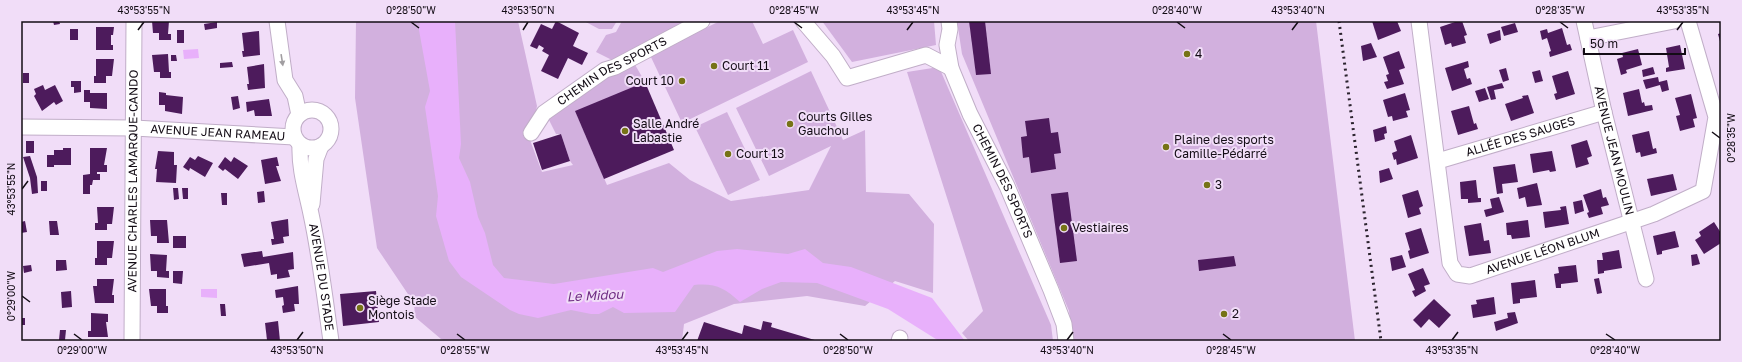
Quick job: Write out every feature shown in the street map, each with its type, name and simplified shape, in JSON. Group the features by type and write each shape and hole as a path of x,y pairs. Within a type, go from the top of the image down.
{"street":[{"name":"AVENUE CHARLES LAMARQUE-CANDO","path":"132,341 134,21"},
{"path":"277,21 285,80 295,96 299,115"},
{"name":"CHEMIN DES SPORTS","path":"530,133 544,113 605,70 615,67 702,21"},
{"path":"803,21 835,59 847,78 926,55 951,68"},
{"name":"CHEMIN DES SPORTS","path":"949,21 950,29 947,45 951,68 970,114 1007,186 1048,283 1064,324 1066,341"},
{"name":"AVENUE LÉON BLUM","path":"1419,21 1450,263 1457,274 1470,276 1654,214 1703,191 1716,117 1688,21"},
{"name":"AVENUE JEAN MOULIN","path":"1584,21 1604,112 1646,279"},
{"path":"1588,38 1674,21"},
{"path":"312,109 324,113 328,118 332,131 326,142 321,146 310,149 297,141 293,124 299,115 306,110 312,109"},
{"name":"ALLÉE DES SAUGES","path":"1438,161 1604,112"},
{"name":"AVENUE JEAN RAMEAU","path":"21,127 134,128 297,141"},
{"name":"AVENUE DU STADE","path":"297,141 304,188 311,213 331,341"},
{"name":"AVENUE DU STADE","path":"311,213 316,159 321,146"}],"shaded area":[{"path":"356,21 518,21 537,106 530,140 542,172 573,165 570,161 561,134 556,134 547,116 609,74 634,63 645,82 576,113 607,185 669,163 690,180 731,201 809,190 831,146 769,176 736,108 811,71 843,140 865,130 866,192 909,194 934,224 933,293 895,281 865,306 807,296 734,304 684,324 682,341 446,341 441,339 415,317 414,303 377,248 355,98"},
{"path":"584,21 617,21 612,29 599,29"},
{"path":"622,21 686,21 686,25 612,60 596,52 606,35 616,32"},
{"path":"720,21 752,21 763,44 793,30 808,62 682,123 650,55"},
{"path":"822,21 934,21 936,45 852,62"},
{"name":"Plaine des sports Camille-Pédarré","path":"957,21 1316,21 1355,341 1073,341 1069,311 962,54"},
{"path":"939,67 1051,325 1053,341 969,341 962,333 983,311 907,72"},
{"name":"Court 13","path":"727,112 760,180 728,195 695,127"}],"water":[{"name":"Le Midou","path":"420,21 455,21 461,144 459,158 470,182 478,217 485,233 493,265 504,278 554,284 653,268 663,272 717,251 737,249 788,254 805,249 823,263 851,267 932,298 965,341 939,341 888,309 817,283 781,282 762,289 740,302 729,293 714,286 694,285 675,312 624,313 613,307 599,314 571,310 538,318 519,314 510,310 461,277 449,261 436,216 438,196 425,107 430,91 419,30"},
{"path":"198,49 199,58 184,59 183,50"},
{"path":"201,289 217,289 217,298 201,297"}],"building":[{"path":"53,21 59,21 60,24 54,25"},
{"path":"152,21 169,21 168,34 171,34 171,40 159,40 159,33 153,33"},
{"path":"556,21 579,33 573,46 588,53 582,65 568,58 558,79 541,71 549,55 542,51 544,48 539,45 537,49 530,46 541,24 552,29"},
{"path":"969,21 985,21 991,74 976,75"},
{"path":"1372,21 1397,21 1401,31 1378,40"},
{"path":"1462,21 1467,35 1464,36 1466,43 1452,47 1451,43 1445,45 1440,27"},
{"path":"217,22 217,28 205,30 204,24"},
{"path":"1515,23 1518,32 1504,36 1501,27"},
{"path":"96,27 114,27 113,35 111,35 111,45 113,45 113,50 96,50"},
{"path":"1562,28 1567,45 1570,44 1572,50 1550,57 1549,52 1551,51 1547,38 1542,40 1540,31 1547,29 1548,33"},
{"path":"70,29 78,29 78,40 70,40"},
{"path":"177,30 184,30 184,43 177,43"},
{"path":"1500,30 1501,40 1490,44 1487,34"},
{"path":"259,31 260,55 243,57 242,51 244,51 242,33"},
{"path":"1721,33 1721,45 1718,34"},
{"path":"1371,43 1377,57 1363,61 1361,46"},
{"path":"1680,45 1685,69 1666,72 1666,68 1669,67 1666,48"},
{"path":"1638,49 1642,65 1626,70 1627,73 1621,75 1617,59 1623,57 1622,53"},
{"path":"1399,51 1405,68 1399,70 1404,84 1387,89 1384,82 1388,81 1386,75 1389,74 1383,57"},
{"path":"168,54 169,72 171,72 171,78 160,78 160,72 154,72 152,55"},
{"path":"171,55 176,55 177,61 171,61"},
{"path":"96,59 114,59 112,76 106,76 106,83 94,83 94,76 96,76"},
{"path":"1468,61 1469,67 1464,69 1467,79 1470,78 1472,84 1452,91 1445,68"},
{"path":"232,62 233,67 220,68 220,63"},
{"path":"264,64 265,88 248,90 247,84 249,84 247,67"},
{"path":"1653,67 1655,74 1643,77 1642,70"},
{"path":"1506,68 1509,80 1503,82 1499,70"},
{"path":"1540,70 1543,81 1535,83 1532,72"},
{"path":"1568,71 1575,94 1556,100 1554,94 1557,93 1552,76"},
{"path":"23,73 29,73 29,83 23,83"},
{"path":"1658,77 1659,82 1667,80 1669,90 1662,92 1660,85 1646,89 1643,80"},
{"path":"71,81 81,81 81,92 74,93 74,87 71,87"},
{"name":"Salle André Labastie","path":"645,82 674,150 604,179 575,111"},
{"path":"1502,83 1504,88 1494,90 1496,99 1491,100 1487,87"},
{"path":"43,85 45,90 55,85 63,101 56,105 54,102 42,111 34,96 36,94 34,89"},
{"path":"1485,88 1489,99 1479,102 1475,91"},
{"path":"1639,89 1642,103 1644,102 1645,106 1652,105 1653,110 1628,116 1623,93"},
{"path":"84,90 90,90 90,93 107,93 107,109 90,108 90,102 84,102"},
{"path":"159,92 166,93 166,95 183,97 182,114 165,111 165,105 159,105"},
{"path":"1405,93 1410,110 1406,111 1408,117 1393,121 1392,116 1388,117 1383,100"},
{"path":"1691,94 1697,118 1693,119 1695,127 1680,131 1676,116 1680,115 1675,98"},
{"path":"1528,95 1534,113 1511,121 1505,104 1523,98 1522,96"},
{"path":"238,96 240,108 233,110 231,97"},
{"path":"269,99 272,116 255,116 254,110 247,112 246,102"},
{"path":"1469,106 1474,124 1476,123 1478,129 1458,135 1451,111"},
{"path":"1049,118 1051,133 1058,132 1061,153 1054,154 1056,169 1031,173 1029,157 1023,158 1021,137 1027,136 1025,121"},
{"path":"1386,126 1387,133 1384,134 1385,139 1375,142 1373,130"},
{"path":"1649,131 1653,149 1656,148 1657,153 1641,157 1640,152 1636,153 1632,135"},
{"path":"561,134 570,161 542,170 533,143"},
{"path":"1411,135 1418,158 1397,165 1396,159 1394,160 1392,153 1397,151 1394,141"},
{"path":"1587,140 1592,156 1587,158 1589,164 1576,168 1571,145"},
{"path":"26,141 34,141 34,153 26,153"},
{"path":"63,148 71,148 71,165 54,165 54,167 47,167 47,155 54,155 54,150 63,150"},
{"path":"90,148 107,148 104,165 107,165 107,172 97,172 97,174 100,174 100,180 93,180 92,185 90,185 90,194 83,194 83,175 90,174"},
{"path":"158,151 174,152 174,165 177,165 176,183 156,182 157,169 155,169"},
{"path":"1552,151 1556,171 1550,172 1549,170 1533,173 1530,154"},
{"path":"30,156 37,177 38,193 32,194 30,178 23,157"},
{"path":"198,156 213,163 205,177 190,168 189,171 183,167 190,157 195,160"},
{"path":"225,157 231,162 234,157 248,166 238,179 225,169 223,171 218,167"},
{"path":"277,157 279,166 276,166 281,181 265,184 261,160"},
{"path":"1515,164 1518,182 1502,184 1503,193 1497,194 1493,167"},
{"path":"1389,168 1393,179 1380,183 1379,171"},
{"path":"1673,174 1677,190 1651,196 1647,179"},
{"path":"1476,180 1478,198 1481,198 1481,202 1468,203 1468,199 1461,199 1460,182"},
{"path":"41,181 47,181 47,191 41,191"},
{"path":"1537,183 1542,205 1527,207 1525,197 1519,199 1517,188"},
{"path":"173,188 178,188 179,199 174,200"},
{"path":"182,188 188,188 188,199 183,199"},
{"path":"1601,189 1603,198 1606,197 1609,205 1601,207 1603,214 1589,218 1587,213 1589,212 1583,195"},
{"path":"1418,190 1423,206 1419,208 1421,214 1408,218 1402,195"},
{"path":"264,191 265,202 258,203 257,192"},
{"name":"Vestiaires","path":"1068,192 1077,261 1060,263 1051,194"},
{"path":"221,193 227,193 227,205 222,205"},
{"path":"1499,197 1504,212 1486,217 1484,210 1492,208 1490,199"},
{"path":"1582,200 1584,211 1575,214 1573,202"},
{"path":"1566,206 1569,224 1545,228 1543,212 1561,210 1560,207"},
{"path":"97,207 114,207 112,224 107,224 107,230 95,230 95,223 98,223"},
{"path":"288,219 289,236 283,237 284,243 272,245 271,239 274,239 271,222"},
{"path":"150,220 167,220 169,243 157,243 157,236 151,236"},
{"path":"1528,220 1530,237 1512,239 1511,235 1507,235 1506,223"},
{"path":"25,221 27,232 21,233 21,222"},
{"path":"49,221 57,221 59,235 50,235"},
{"path":"1714,222 1721,233 1721,243 1704,254 1695,240 1701,236 1699,232"},
{"path":"1481,223 1484,241 1489,240 1491,253 1469,256 1464,226"},
{"path":"1421,228 1429,253 1410,259 1408,251 1410,250 1405,233"},
{"path":"1675,231 1679,247 1662,251 1662,254 1657,255 1653,236"},
{"path":"173,236 186,236 186,248 173,248"},
{"path":"97,241 114,241 112,258 107,258 107,265 95,265 95,258 97,258"},
{"path":"1619,250 1622,268 1604,271 1604,273 1598,274 1597,260 1603,260 1602,253"},
{"path":"262,251 263,257 293,252 294,269 288,270 290,277 277,279 277,274 271,275 269,263 244,267 241,254"},
{"path":"150,254 167,255 166,271 169,271 169,278 157,277 157,271 151,271"},
{"path":"1697,254 1700,264 1692,266 1691,255"},
{"path":"1402,255 1406,267 1392,271 1390,258"},
{"path":"1234,256 1236,266 1199,271 1198,260"},
{"path":"56,260 66,260 67,270 56,271"},
{"path":"31,265 32,271 24,273 23,266"},
{"path":"1576,265 1578,282 1561,284 1561,288 1556,288 1554,274 1559,273 1558,267"},
{"path":"1423,268 1430,284 1424,286 1426,291 1415,297 1412,291 1415,290 1408,274"},
{"path":"173,271 183,271 182,284 173,283"},
{"path":"1599,278 1602,293 1597,294 1594,279"},
{"path":"97,279 114,279 112,295 114,295 114,303 95,303 93,286 97,286"},
{"path":"1535,280 1537,297 1520,299 1520,303 1513,304 1511,283"},
{"path":"298,286 299,304 294,304 295,311 283,313 283,297 276,298 275,290"},
{"path":"149,289 166,289 166,306 168,306 168,313 157,313 157,306 151,306"},
{"path":"71,291 72,307 62,308 61,292"},
{"name":"Siège Stade Montois","path":"376,291 379,322 343,326 340,294"},
{"path":"1494,297 1496,314 1473,318 1471,305 1477,304 1476,300"},
{"path":"1434,299 1451,315 1439,328 1429,319 1421,328 1413,320"},
{"path":"220,304 225,304 226,316 221,316"},
{"path":"1515,312 1518,323 1496,331 1494,322 1508,318 1507,313"},
{"path":"91,313 108,314 108,322 106,322 108,337 88,337 88,331 91,331"},
{"path":"21,318 25,318 25,325 21,325"},
{"path":"278,321 280,341 267,340 265,323"},
{"path":"763,321 772,323 771,327 818,341 697,341 704,322 742,334 744,325 761,330"},
{"path":"60,330 66,330 65,340 59,340"}],"railway":[{"path":"1339,21 1381,341"}],"place":[{"name":"4","path":"1187,54"},
{"name":"Court 11","path":"714,66"},
{"name":"Court 10","path":"682,81"},
{"name":"Courts Gilles Gauchou","path":"790,124"},
{"name":"Salle André Labastie","path":"625,131"},
{"name":"Plaine des sports Camille-Pédarré","path":"1166,147"},
{"name":"Court 13","path":"728,154"},
{"name":"3","path":"1207,185"},
{"name":"Vestiaires","path":"1064,228"},
{"name":"Siège Stade Montois","path":"360,308"},
{"name":"2","path":"1224,314"}]}
